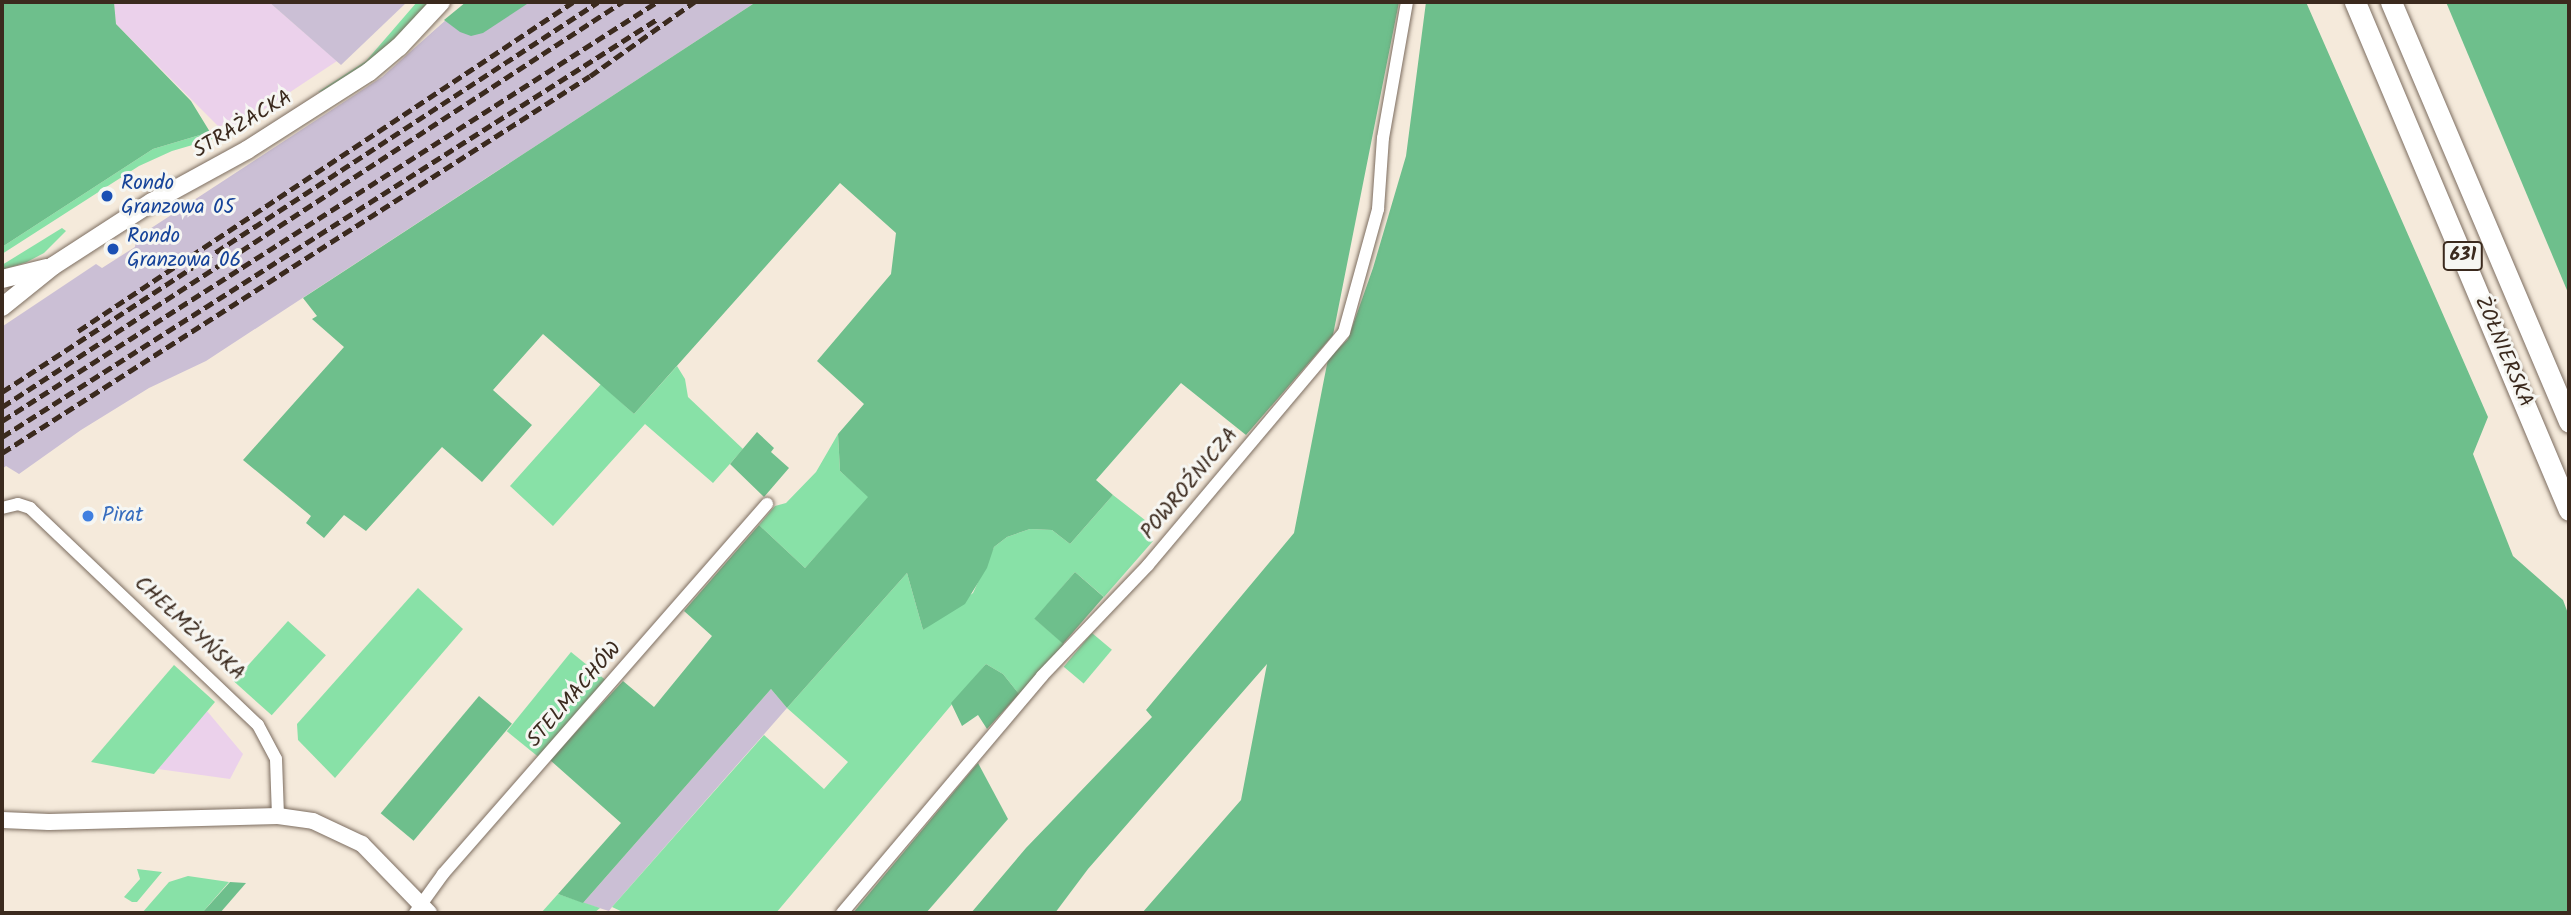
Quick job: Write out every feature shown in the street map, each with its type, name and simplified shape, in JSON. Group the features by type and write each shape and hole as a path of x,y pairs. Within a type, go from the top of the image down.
{"main road":[{"name":"STRAŻACKA","path":"2,307 53,266 152,202 264,140 369,72 399,47 441,2"},
{"name":"ŻOŁNIERSKA","path":"2356,2 2569,510"},
{"name":"ŻOŁNIERSKA","path":"2391,2 2569,422"},
{"name":"STRAŻACKA","path":"2,279 53,266"}],"street":[{"name":"POWROŹNICZA","path":"842,913 1042,676 1148,565 1344,332 1378,209 1382,138 1407,2"},
{"name":"CHEŁMŻYŃSKA","path":"2,508 18,504 30,508 258,725 276,759 278,816"},
{"name":"STELMACHÓW","path":"422,911 443,874 767,505"},
{"path":"2,820 49,822 278,816 313,821 351,836 378,857 422,911"}],"shaded area":[{"path":"114,2 269,2 337,61 236,128 227,123 219,127 116,24"},
{"path":"269,2 407,2 341,65"},
{"path":"466,2 756,2 206,361 149,388 81,430 19,474 6,466 2,469 3,326 96,264 102,268 135,247 136,238 382,77"},
{"path":"771,689 787,708 609,911 583,903"},
{"path":"207,711 243,754 230,779 158,769"}],"green space":[{"path":"2,2 114,2 116,24 191,101 210,132 153,149 2,247"},
{"path":"417,2 432,2 373,60 324,91 318,92 366,61"},
{"path":"466,2 530,2 483,33 471,36 460,32 444,20"},
{"path":"756,2 1399,2 1333,335 1246,435 1181,383 1096,480 1113,495 1070,544 1052,530 1030,529 1007,537 994,547 987,568 965,604 923,630 907,573 787,708 771,689 583,903 558,894 621,823 550,760 623,681 654,707 712,636 684,611 759,525 805,568 868,497 840,471 838,434 864,404 817,361 891,274 896,233 840,183 634,414 543,334 493,390 532,425 482,482 442,447 366,531 344,515 324,538 306,523 311,516 243,460 344,347 312,319 317,316 303,298"},
{"path":"1426,2 2306,2 2488,417 2473,454 2513,556 2563,600 2569,616 2569,913 1142,913 1241,800 1267,664 1088,869 1055,913 971,913 1026,848 1152,717 1146,710 1294,533 1328,359 1348,339 1373,268 1406,156"},
{"path":"2446,2 2569,2 2569,295"},
{"path":"210,132 213,139 172,151 139,166 2,254 2,247 153,149"},
{"path":"62,228 66,231 44,253 2,270 2,265"},
{"path":"677,366 685,379 688,397 743,449 713,483 645,424 553,526 510,486 601,384 634,414"},
{"path":"757,432 774,448 771,452 789,468 764,497 730,464"},
{"path":"838,434 840,471 869,497 805,568 759,525 775,506 786,503 816,472"},
{"path":"1113,495 1150,524 1143,533 1153,541 1104,597 1075,572 1035,619 1064,644 1019,694 1003,674 986,664 776,913 625,913 612,907 764,735 824,789 848,762 787,708 907,573 923,630 973,593 994,547 1007,537 1030,529 1052,530 1070,544"},
{"path":"1075,572 1104,597 1063,644 1034,619"},
{"path":"418,588 463,629 335,778 298,740 297,724"},
{"path":"288,621 326,655 272,715 234,681"},
{"path":"1092,633 1112,650 1084,683 1064,667"},
{"path":"571,652 605,680 541,759 507,731"},
{"path":"986,664 1003,674 1019,694 987,729 978,715 962,726 951,703"},
{"path":"174,665 215,702 154,774 91,762"},
{"path":"479,696 512,724 414,841 381,813"},
{"path":"978,763 1008,819 926,913 853,913"},
{"path":"137,869 162,872 137,902 132,902 124,897 140,879"},
{"path":"188,876 229,882 202,913 142,913 169,882"},
{"path":"230,882 246,883 220,913 202,913"},
{"path":"558,894 600,908 594,913 541,913"}],"railway":[{"path":"78,331 573,2"},
{"path":"2,392 598,2"},
{"path":"2,407 622,2"},
{"path":"2,421 657,2"},
{"path":"2,453 590,76 694,2"},
{"path":"2,437 657,19"}],"place":[{"name":"Rondo Granzowa 05","path":"107,196"},
{"name":"Rondo Granzowa 06","path":"113,249"},
{"name":"Pirat","path":"88,516"}]}
